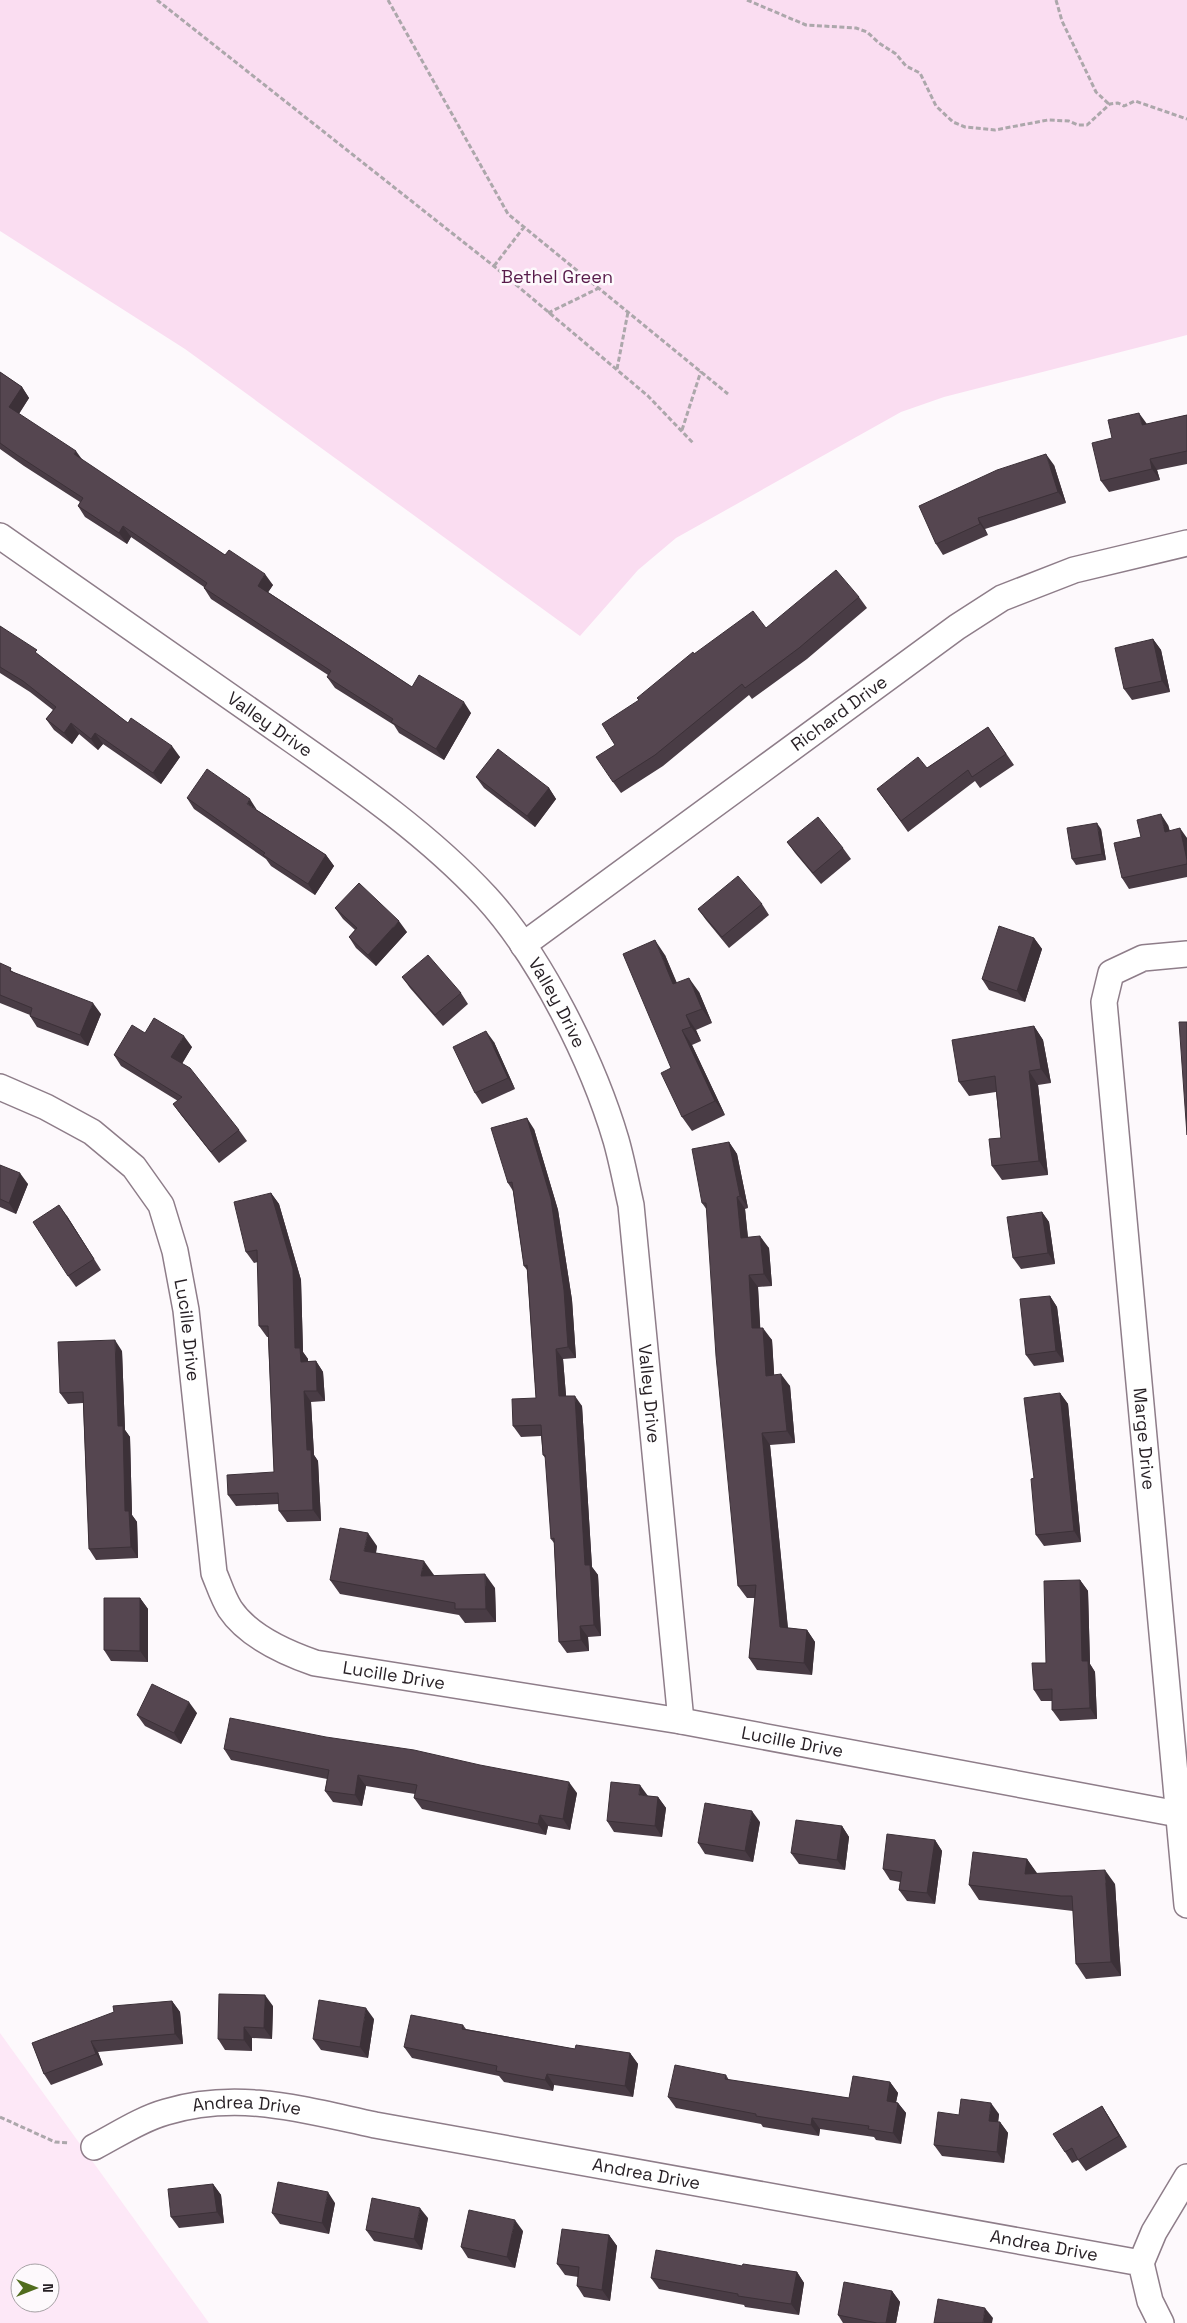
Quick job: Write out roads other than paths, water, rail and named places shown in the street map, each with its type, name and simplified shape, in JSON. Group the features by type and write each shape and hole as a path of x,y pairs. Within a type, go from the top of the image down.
{"street":[{"name":"Valley Drive","path":"0,536 365,791 440,853 487,898 523,945 558,1004 590,1070 615,1139 631,1205 680,1721"},
{"name":"Richard Drive","path":"523,945 949,633 1002,598 1074,570 1187,544"},
{"name":"Marge Drive","path":"1187,954 1143,958 1111,973 1104,1002 1187,1905"},
{"name":"Lucille Drive","path":"0,1086 46,1107 92,1132 134,1167 160,1205 175,1251 186,1310 214,1573 230,1610 255,1634 286,1653 315,1663 680,1721 1178,1814"},
{"name":"Andrea Drive","path":"94,2147 164,2112 212,2101 270,2103 375,2125 1142,2263"},
{"path":"1161,2323 1150,2301 1142,2263 1154,2232 1187,2176"}],"park label":[{"name":"Bethel Green","path":"557,277"}]}
